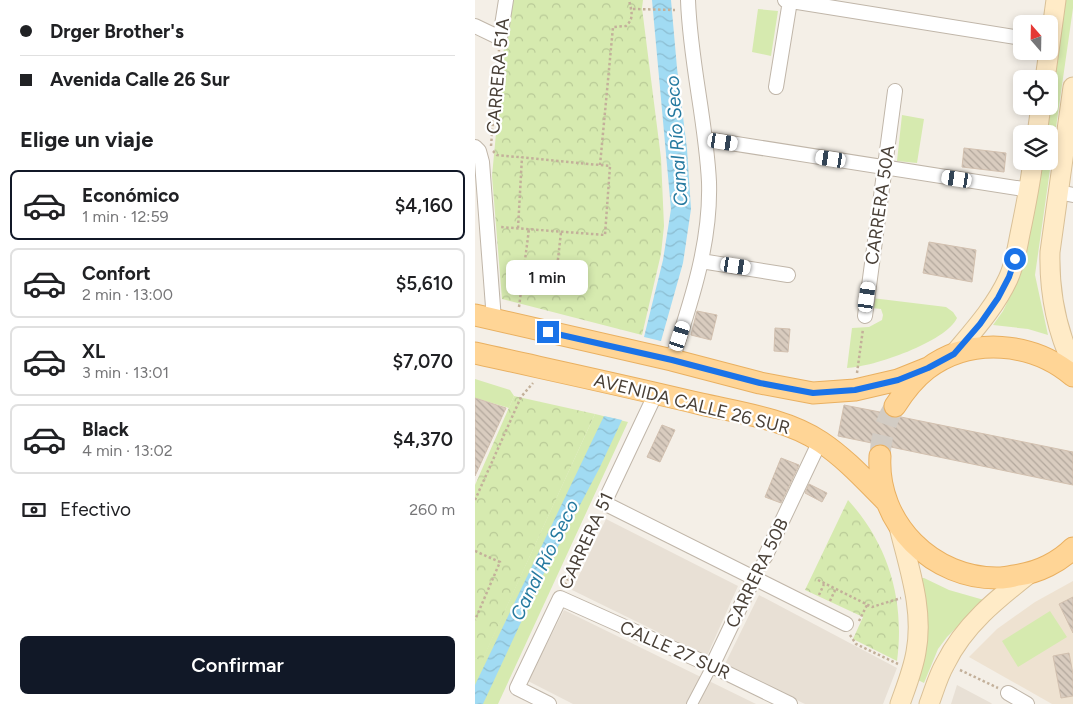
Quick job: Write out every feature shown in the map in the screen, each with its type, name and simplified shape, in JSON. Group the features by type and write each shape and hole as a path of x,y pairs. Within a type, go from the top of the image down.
{"main road":[{"path":"1054,15 1056,0"},
{"path":"1073,87 1065,194 1050,252 1049,276 1053,306 1063,344 1073,365"},
{"path":"954,354 980,324 998,298 1009,277 1015,259 1032,170"},
{"name":"AVENIDA CALLE 26 SUR","path":"485,317 672,360 760,383 813,393 855,390 898,380 928,368"},
{"path":"895,406 906,388 928,368 954,354 981,347 1009,347 1037,354 1062,366 1073,376"},
{"name":"AVENIDA CALLE 26 SUR","path":"475,353 656,393 793,427 820,441 848,464 885,500"},
{"path":"880,456 879,471 885,500 899,527 918,549 943,566 971,576 1000,578 1030,573 1050,565 1072,550"},
{"path":"899,527 914,588 918,632 912,671 900,704"},
{"path":"929,704 945,663 970,626 993,603 1030,573"}],"street":[{"name":"CARRERA 51A","path":"500,38 506,0"},
{"path":"672,360 701,261 708,216 709,182 689,0"},
{"path":"775,87 787,0 1013,37"},
{"path":"475,26 500,38"},
{"name":"CARRERA 50A","path":"865,316 895,92"},
{"path":"705,139 1029,190"},
{"name":"CARRERA 51A","path":"482,149 487,226 485,317"},
{"path":"701,261 788,275"},
{"name":"CARRERA 51","path":"604,503 656,393"},
{"name":"CARRERA 50B","path":"693,704 820,441"},
{"path":"604,503 846,624"},
{"name":"CARRERA 51","path":"549,704 517,688 559,598"},
{"name":"CALLE 27 SUR","path":"559,598 712,666 790,704"},
{"path":"1008,693 1027,704"}],"path":[{"path":"600,165 613,27 628,24 633,10 629,0"},
{"path":"633,10 674,10"},
{"name":"CARRERA 51A","path":"482,149 500,38"},
{"path":"482,149 497,154 610,166 605,235 487,226"},
{"path":"517,228 522,157"},
{"path":"518,313 529,229"},
{"path":"523,274 556,278 561,232"},
{"path":"857,378 865,316"},
{"path":"475,500 521,398 538,377"},
{"name":"CARRERA 51","path":"559,598 604,503"},
{"path":"475,551 500,562 475,620"},
{"path":"818,580 872,607 905,597"},
{"path":"846,624 851,638 856,644 905,667"},
{"path":"955,668 1008,693"}],"shaded area":[{"path":"606,519 738,586 707,656 572,590"},
{"path":"1073,581 1073,704 1052,704 969,657 997,629 1035,602"},
{"path":"759,595 897,668 883,704 805,704 724,666"},
{"path":"564,610 756,704 573,704 528,681"},
{"path":"957,685 991,703 992,704 951,704"}],"green space":[{"path":"511,0 643,0 642,8 661,158 664,226 661,254 642,335 502,299 492,176 505,37"},
{"path":"1064,0 1073,0 1058,113 1058,70 1054,70 1055,60 1058,60 1058,42"},
{"path":"758,9 778,11 771,56 752,52"},
{"path":"902,115 924,119 917,163 897,161"},
{"path":"1048,115 1058,115 1056,125 1046,125"},
{"path":"1039,170 1050,170 1035,275 1048,335 1028,329 993,325 1003,311 1020,276"},
{"path":"872,298 946,307 957,318 939,336 908,352 859,367 847,368 852,328 869,327 882,320 881,309 872,308"},
{"path":"475,379 510,390 514,396 509,408 475,398"},
{"path":"514,396 595,414 482,661 475,658 475,485"},
{"path":"595,414 628,422 498,704 475,704 475,658 482,660"},
{"path":"848,500 874,536 884,555 891,575 898,617 897,661 853,639 863,617 805,590"},
{"path":"920,578 924,578 949,590 984,600 947,637 938,649 924,683 918,680"},
{"path":"1050,611 1067,637 1018,667 1002,641"}],"water":[{"name":"Canal Río Seco","path":"652,0 671,0 687,149 691,209 683,263 661,341 644,337 663,260 671,209"},
{"name":"Canal Río Seco","path":"604,416 622,420 599,469 542,577 483,704 475,704 475,685"}],"building":[{"path":"964,148 1006,153 1004,172 962,167"},
{"path":"929,242 976,250 972,282 923,273"},
{"path":"697,311 717,315 711,340 691,335"},
{"path":"775,328 790,329 788,352 774,351"},
{"path":"475,398 506,408 475,476"},
{"path":"844,405 885,413 894,418 901,417 1073,452 1073,485 838,436"},
{"path":"662,425 675,430 660,462 647,457"},
{"path":"781,458 799,465 781,503 765,497"},
{"path":"809,484 827,493 822,502 805,493"},
{"path":"1073,597 1073,633 1059,604"},
{"path":"1069,653 1073,674 1073,696 1061,698 1053,656"}],"tunnel":[{"path":"880,456 884,430 895,406"}],"route":[{"path":"548,332 672,360 760,383 813,393 855,390 898,380 928,368 954,354 980,324 998,298 1009,277 1015,259"}]}
